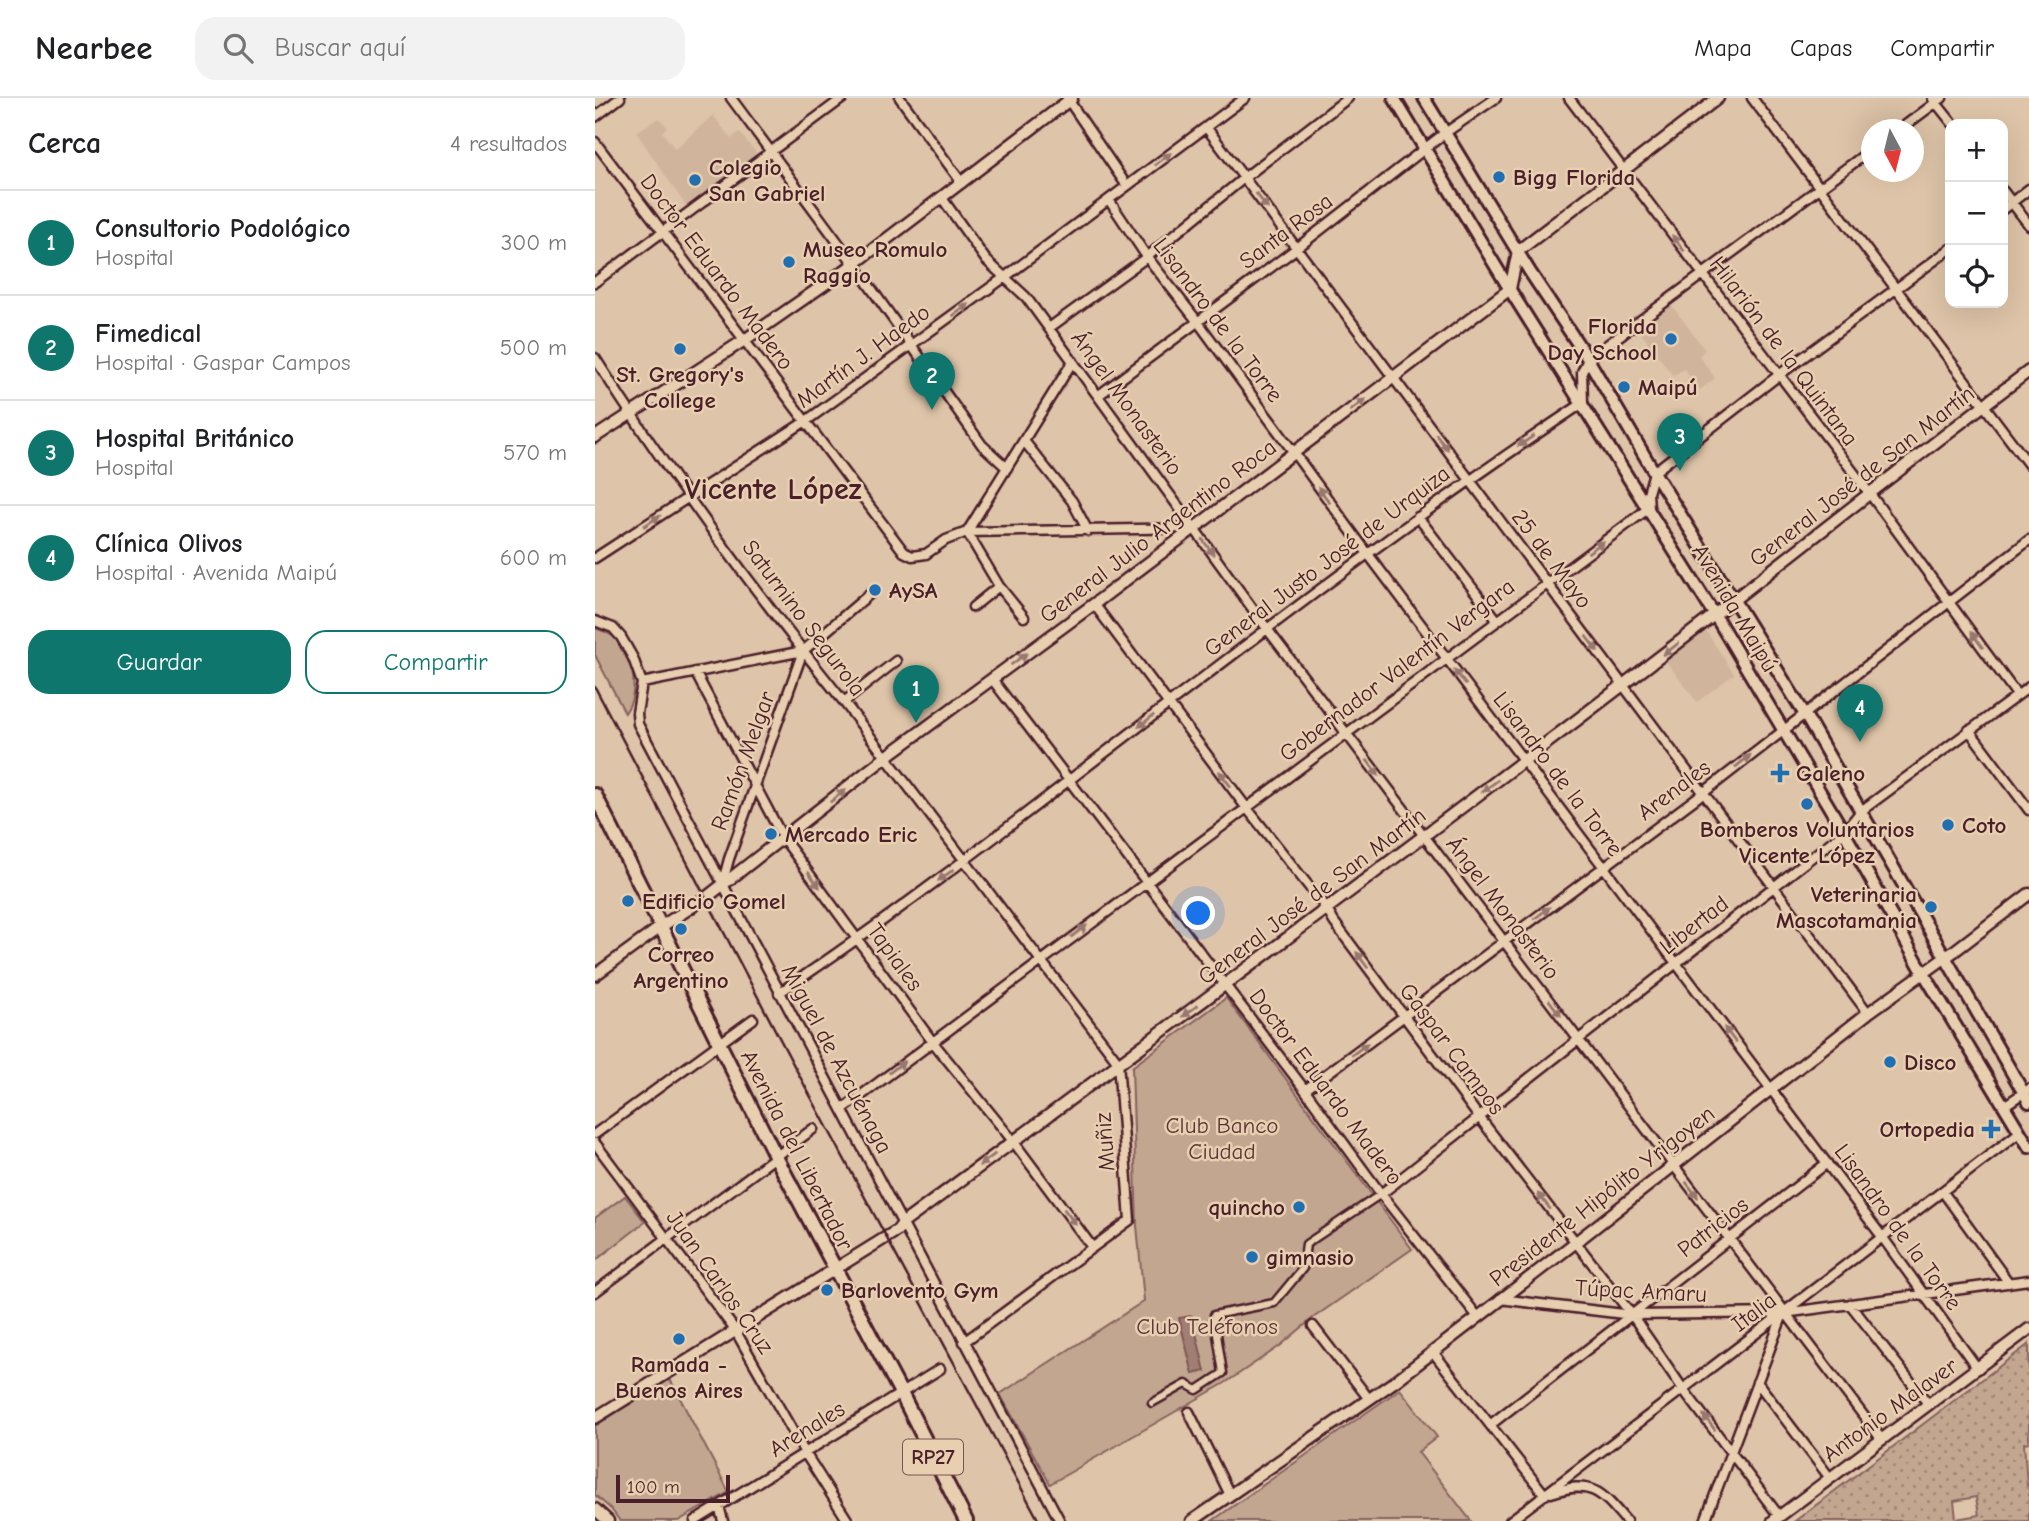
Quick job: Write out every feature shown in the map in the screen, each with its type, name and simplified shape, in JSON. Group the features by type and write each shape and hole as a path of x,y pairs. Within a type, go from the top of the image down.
{"main road":[{"name":"Avenida Maipú","path":"1394,98 1714,614 1845,832 1923,972 2029,1147"},
{"name":"Avenida Maipú","path":"1423,98 1588,359 1654,472 1804,713 2027,1094"},
{"name":"Avenida del Libertador","path":"595,795 776,1157 901,1393 965,1521"}],"street":[{"path":"595,117 619,98"},
{"path":"731,98 854,264 982,445 1007,468"},
{"path":"595,282 843,98"},
{"path":"900,98 962,183"},
{"name":"Martín J. Haedo","path":"595,558 806,421 912,346 1245,98"},
{"path":"1049,328 1147,257 1348,98"},
{"name":"Santa Rosa","path":"1100,395 1445,133 1496,98"},
{"name":"Hilarión de la Quintana","path":"1569,98 1870,494 2017,695"},
{"path":"1510,289 1518,251 1719,98"},
{"path":"1752,98 2029,465"},
{"path":"595,437 854,264 1069,99 1127,186"},
{"path":"1912,119 1937,99 1949,119"},
{"name":"25 de Mayo","path":"1206,127 1868,1013"},
{"name":"Doctor Eduardo Madero","path":"595,142 898,546 912,556 926,554 946,540 967,532"},
{"path":"1583,403 1582,372 1588,359 1861,157"},
{"path":"2008,204 2029,189"},
{"name":"Ángel Monasterio","path":"942,198 979,250 1021,290 1268,629 1730,1239 1783,1313 1882,1440"},
{"path":"2008,198 2029,226"},
{"name":"Lisandro de la Torre","path":"1109,200 1147,257 1827,1163 1978,1369"},
{"path":"1649,508 1648,493 1654,472 1779,375 1945,253"},
{"name":"General Julio Argentino Roca","path":"595,975 707,897 886,757 1094,604 1510,289"},
{"name":"Saturnino Segurola","path":"595,358 630,414 803,651 1118,1062"},
{"path":"967,532 1073,361"},
{"name":"General José de San Martín","path":"595,1418 883,1241 903,1223 1118,1062 1226,985 1524,761 2029,372"},
{"name":"General Justo José de Urquiza","path":"779,993 859,939 965,861 1168,704 1469,479 1583,403"},
{"path":"1024,441 1072,501 1088,531"},
{"name":"Gobernador Valentín Vergara","path":"843,1109 1649,508"},
{"path":"1418,517 1497,620"},
{"path":"967,532 1195,528"},
{"path":"967,532 999,586 1024,617"},
{"name":"Arenales","path":"1305,1090 1703,793 2029,540"},
{"path":"972,607 999,586"},
{"path":"642,683 803,651 872,592"},
{"name":"Gaspar Campos","path":"1094,604 1246,807 1326,908 1403,1017 1632,1314 1776,1519"},
{"name":"Miguel de Azcuénaga","path":"595,621 613,628 633,657 642,683 638,724 1060,1521"},
{"name":"Ramón Melgar","path":"722,885 803,651"},
{"path":"844,702 896,661"},
{"name":"Tapiales","path":"695,672 783,838 932,1041 1013,1141 1092,1247"},
{"name":"Doctor Eduardo Madero","path":"992,679 1226,985 1381,1194 1478,1317"},
{"name":"Libertad","path":"1381,1194 1845,832 1861,811 2029,687"},
{"path":"1969,730 2029,810"},
{"name":"Presidente Hipólito Yrigoyen","path":"1192,1521 1433,1352 1868,1013 2029,894"},
{"path":"595,1134 753,1019"},
{"name":"Muñiz","path":"1092,1247 1130,1220 1118,1062"},
{"path":"2004,1106 2027,1094"},
{"path":"595,1292 813,1129"},
{"name":"Italia","path":"1510,1521 2020,1132"},
{"name":"Juan Carlos Cruz","path":"595,1143 735,1330 805,1453 848,1521"},
{"name":"Patricios","path":"1490,1425 1827,1163"},
{"path":"1943,1192 2009,1283"},
{"path":"1152,1404 1186,1384 1197,1390 1223,1373 1214,1315 1274,1303 1303,1268 1307,1244 1381,1194"},
{"path":"964,1342 1092,1247"},
{"name":"Túpac Amaru","path":"1500,1299 1632,1314 1783,1313 2029,1280"},
{"path":"1850,1304 1929,1405"},
{"path":"1705,1521 1783,1313"},
{"path":"1313,1326 1369,1399"},
{"name":"Antonio Malaver","path":"1776,1519 2029,1329"},
{"path":"1433,1352 1545,1495 1573,1486 1590,1488 1607,1498 1626,1521"},
{"name":"Arenales","path":"695,1521 707,1518 719,1506 940,1370"},
{"path":"1757,1382 1831,1478"},
{"path":"1189,1412 1230,1495"},
{"path":"719,1506 723,1521"},
{"path":"595,1509 608,1521"}],"shaded area":[{"name":"Colegio San Gabriel","path":"713,115 731,139 739,132 757,154 686,206 636,132 659,118 667,127 662,132 675,149"},
{"name":"Florida Day School","path":"1670,303 1705,350 1699,356 1715,378 1700,390 1684,369 1673,376 1637,328"},
{"path":"1706,631 1734,674 1697,702 1665,660"},
{"path":"1192,1316 1205,1371 1193,1374 1179,1318"}],"green space":[{"path":"595,628 619,642 629,660 633,694 625,713 595,655"},
{"path":"1226,998 1412,1249 1225,1383 1050,1484 1000,1394 1144,1301 1137,1226 1132,1067"},
{"path":"625,1196 645,1222 595,1261 595,1218"},
{"path":"2029,1344 2029,1442 2024,1443 2029,1485 2029,1521 1795,1521","holes":["1976,1497 1979,1515 1956,1519 1954,1501"]},
{"path":"670,1379 729,1492 678,1521 620,1521 595,1495 595,1426"},
{"path":"1400,1389 1437,1437 1418,1452 1471,1521 1212,1521"}],"railway":[{"path":"595,687 791,1060 1039,1521"}],"place":[{"name":"Bigg Florida","path":"1499,177"},
{"name":"Colegio San Gabriel","path":"695,180"},
{"name":"Museo Romulo Raggio","path":"789,262"},
{"name":"Florida Day School","path":"1671,339"},
{"name":"St. Gregory's College","path":"680,349"},
{"name":"Maipú","path":"1624,387"},
{"name":"Fimedical","path":"932,410"},
{"name":"Hospital Británico","path":"1680,471"},
{"name":"AySA","path":"875,590"},
{"name":"Consultorio Podológico","path":"916,723"},
{"name":"Clínica Olivos","path":"1860,742"},
{"name":"Galeno","path":"1780,773"},
{"name":"Bomberos Voluntarios Vicente López","path":"1807,804"},
{"name":"Coto","path":"1948,825"},
{"name":"Mercado Eric","path":"771,834"},
{"name":"Edificio Gomel","path":"628,901"},
{"name":"Veterinaria Mascotamania","path":"1931,907"},
{"name":"Correo Argentino","path":"681,929"},
{"name":"Disco","path":"1890,1062"},
{"name":"Ortopedia","path":"1991,1129"},
{"name":"quincho","path":"1299,1207"},
{"name":"gimnasio","path":"1252,1257"},
{"name":"Barlovento Gym","path":"827,1290"},
{"name":"Ramada - Buenos Aires","path":"679,1339"}],"district":[{"name":"Vicente López","path":"773,489"}],"park label":[{"name":"Club Banco Ciudad","path":"1222,1138"},
{"name":"Club Teléfonos","path":"1207,1326"}]}
